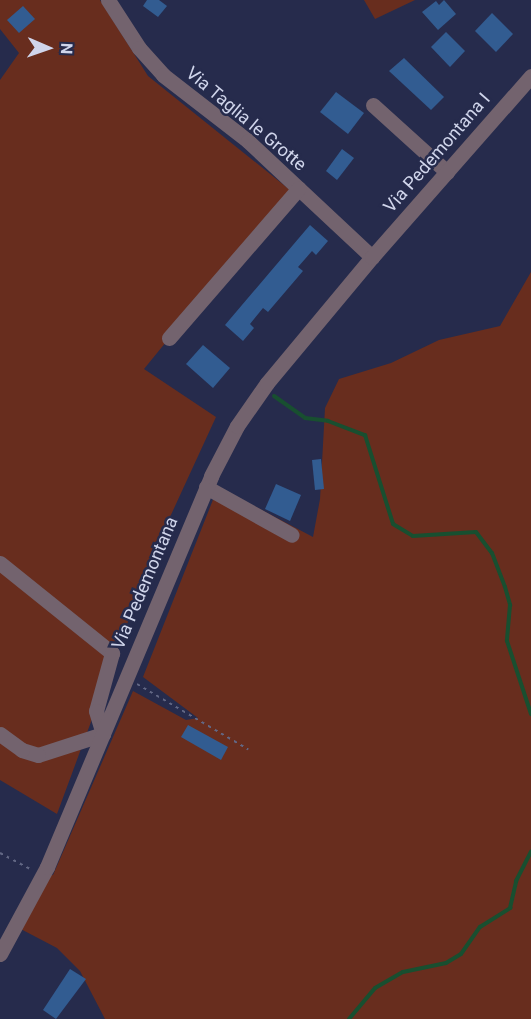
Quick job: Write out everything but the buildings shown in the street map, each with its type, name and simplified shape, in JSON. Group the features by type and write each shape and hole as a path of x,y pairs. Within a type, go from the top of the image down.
{"street":[{"name":"Via Taglia le Grotte","path":"108,0 139,48 163,75 248,141 372,256"},
{"name":"Via Pedemontana I","path":"372,256 531,76"},
{"path":"374,105 447,172"},
{"path":"168,338 299,188"},
{"name":"Via Pedemontana","path":"0,954 42,876 206,487 254,401 372,256"},
{"path":"206,487 292,535"},
{"path":"0,563 112,651 96,711 103,734 38,754 22,750 0,734"}],"path":[{"path":"126,678 248,749"},
{"path":"0,852 42,876"}],"shaded area":[{"path":"0,0 100,0 148,76 290,190 144,369 216,417 153,554 57,814 0,780 0,80 19,53 0,29"},
{"path":"364,0 415,0 375,19"},
{"path":"531,272 531,1019 105,1019 80,971 57,948 15,926 42,876 53,875 133,691 186,720 198,718 143,677 218,487 313,537 320,499 325,408 339,379 391,363 439,340 500,326"}],"waterway":[{"path":"274,396 305,418 328,421 365,435 393,524 413,536 476,532 492,553 505,587 510,605 507,641 531,714"},
{"path":"349,1019 375,988 403,972 446,963 461,954 480,927 510,908 516,881 531,852"}]}
